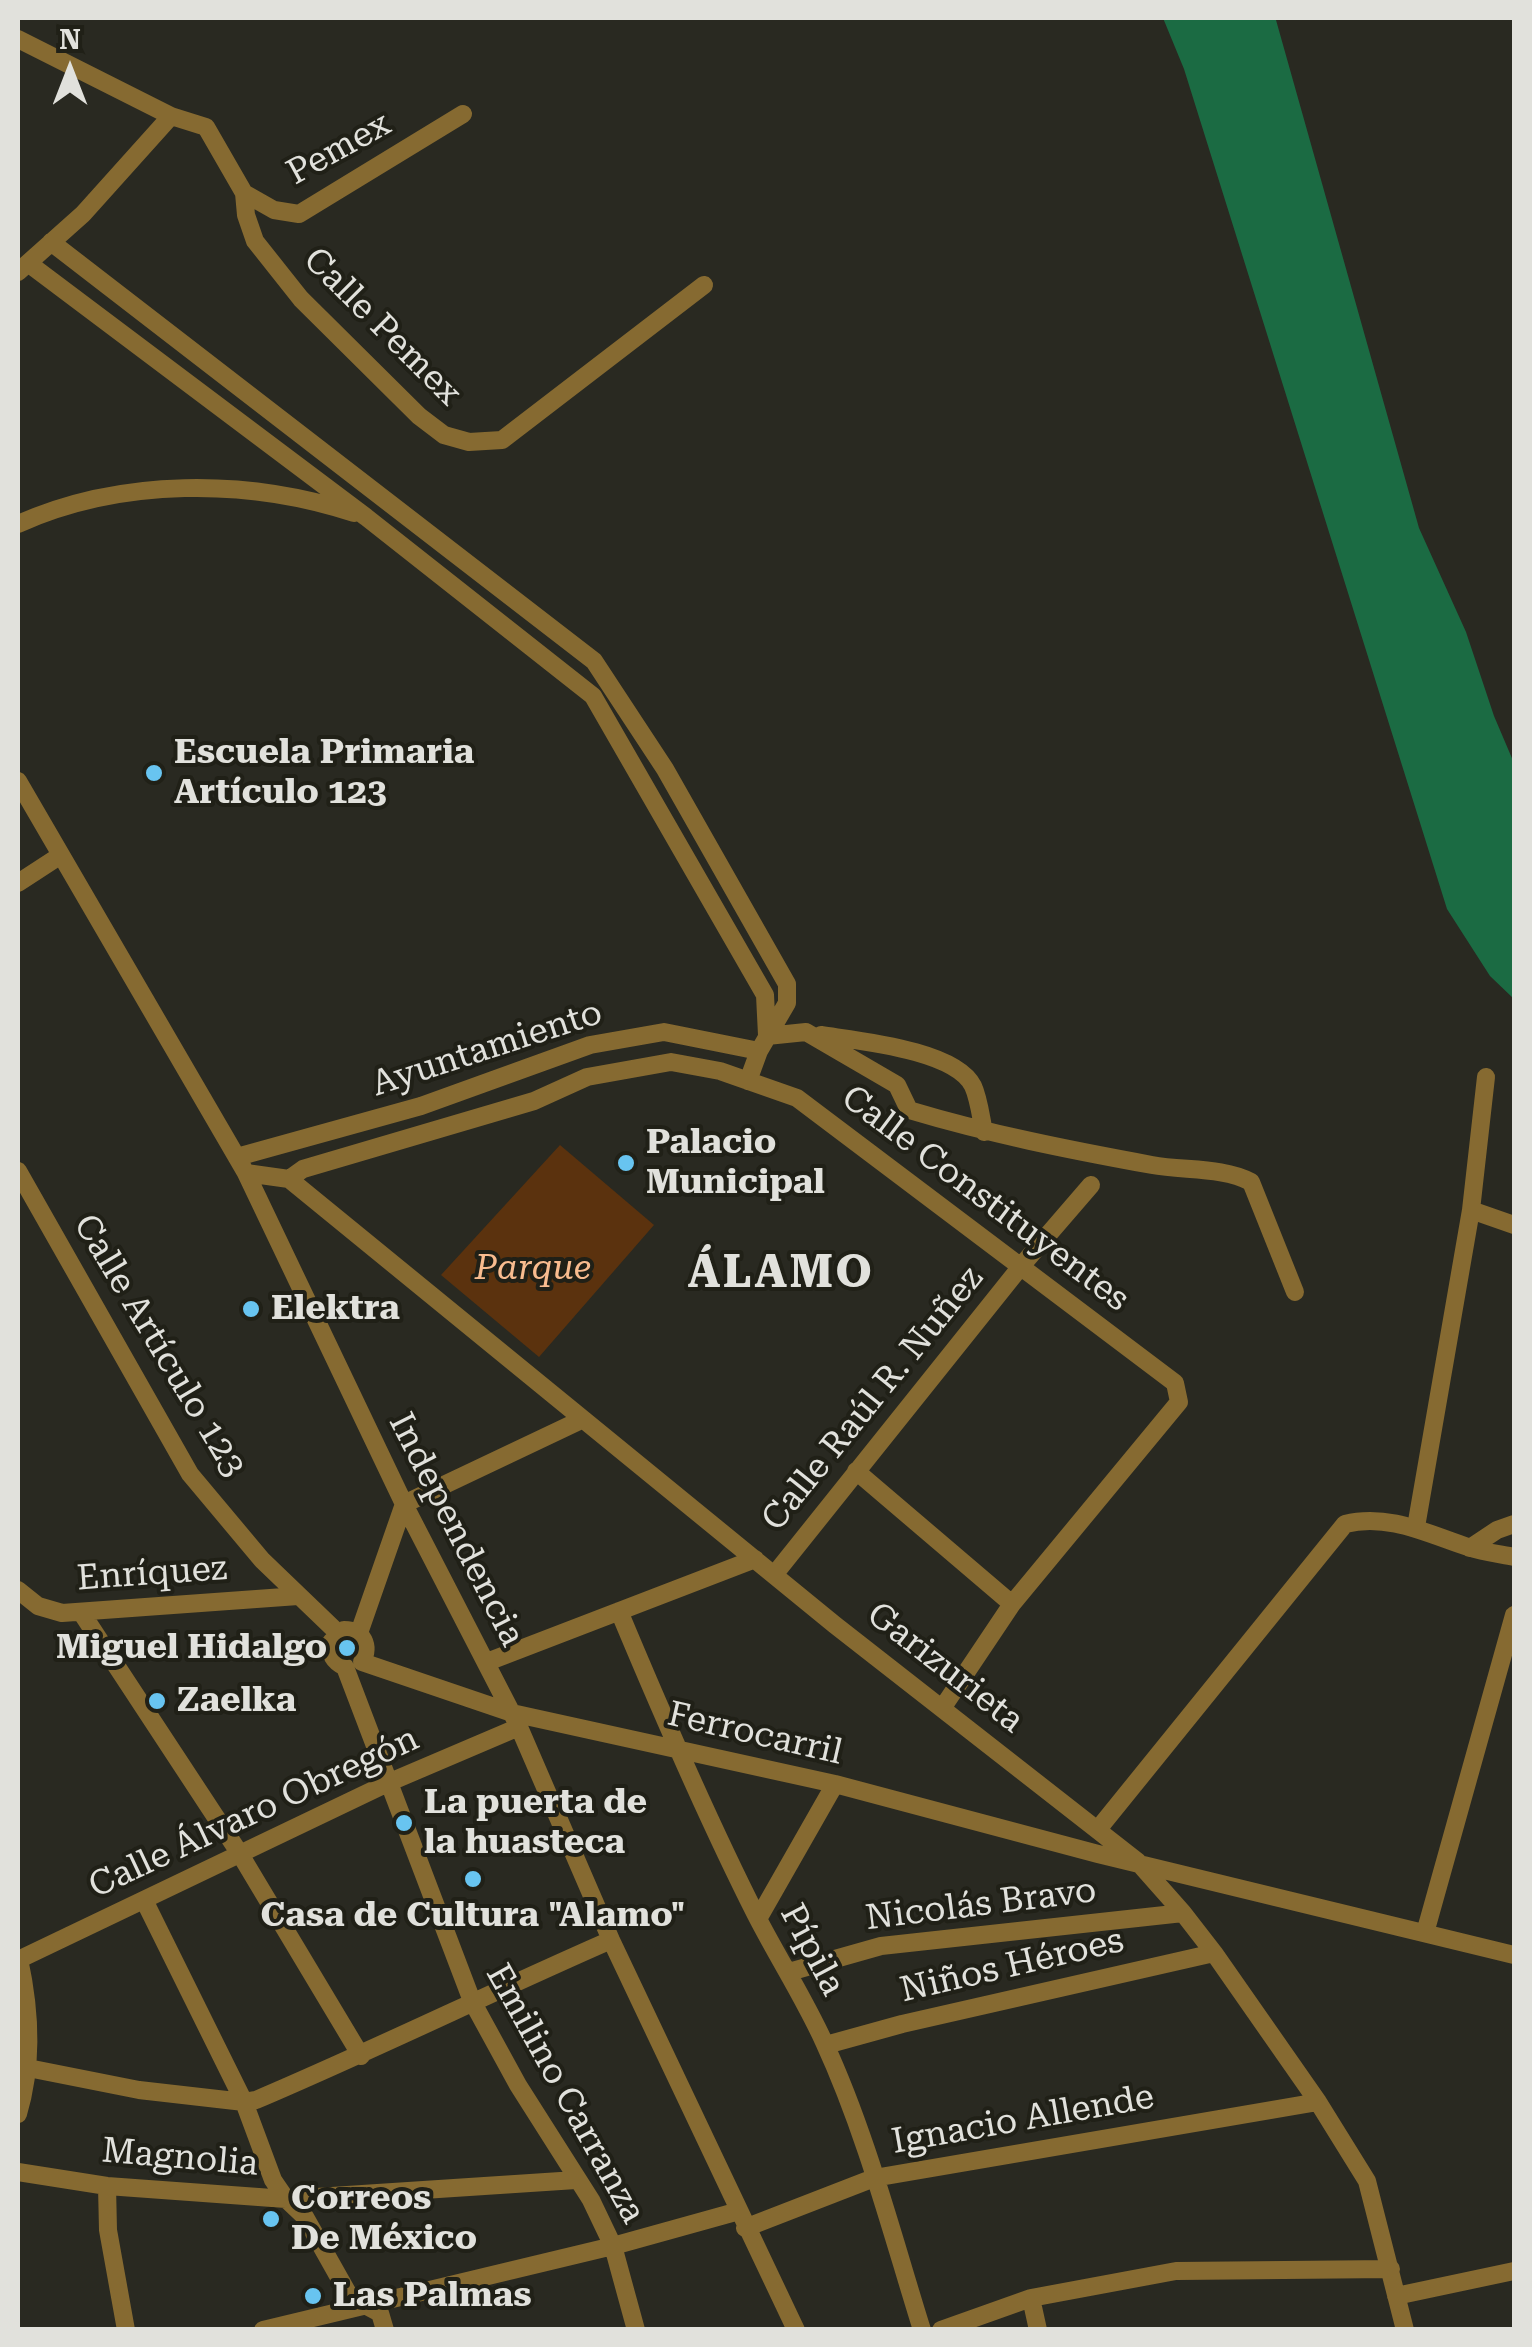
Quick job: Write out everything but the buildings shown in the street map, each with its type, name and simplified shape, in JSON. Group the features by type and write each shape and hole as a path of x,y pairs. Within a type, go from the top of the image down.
{"street":[{"path":"18,39 171,116 83,214 23,267 366,517 593,696 765,995 764,1043"},
{"name":"Pemex","path":"244,193 274,210 299,214 463,114"},
{"name":"Calle Pemex","path":"171,116 206,127 244,193 255,241 301,299 444,435 468,442 502,440 704,285"},
{"path":"51,242 594,661 665,770 787,984 787,1004 748,1081"},
{"path":"18,524 99,496 172,488 263,493 366,517"},
{"name":"Independencia","path":"18,781 242,1165 404,1504 515,1720 611,1940 796,2330"},
{"path":"18,883 60,854"},
{"name":"Ayuntamiento","path":"242,1165 590,1045 664,1032 764,1043 806,1032 889,1047 955,1066 973,1086 984,1132"},
{"path":"806,1032 897,1084 909,1110 984,1132 1177,1170 1237,1174 1251,1182 1294,1292"},
{"name":"Ayuntamiento","path":"289,1179 303,1169 534,1101 608,1072 671,1062 720,1071 748,1081"},
{"path":"1416,1527 1471,1210 1486,1077"},
{"name":"Calle Constituyentes","path":"748,1081 797,1098 1176,1383 1179,1402 1012,1604"},
{"path":"242,1165 289,1179"},
{"name":"Calle Artículo 123","path":"18,1171 190,1474 262,1560 338,1634"},
{"name":"Garizurieta","path":"289,1179 774,1575 1137,1861 1214,1954 1318,2102 1367,2181 1405,2330"},
{"name":"Calle Raúl R. Nuñez","path":"774,1575 1091,1184"},
{"path":"1471,1210 1514,1226"},
{"path":"359,1633 404,1504 582,1420"},
{"path":"856,1471 1012,1604 943,1707"},
{"path":"1098,1828 1345,1524 1363,1520 1416,1527 1470,1548 1514,1557"},
{"path":"1470,1548 1514,1524"},
{"path":"487,1662 755,1559"},
{"name":"Enríquez","path":"18,1590 38,1606 62,1613 298,1596"},
{"name":"Pípila","path":"619,1611 676,1749 758,1919 826,2045 874,2178 922,2330"},
{"path":"81,1612 240,1854 360,2056"},
{"path":"1426,1933 1514,1615"},
{"path":"344,1630 359,1633 367,1652 353,1665 336,1662 330,1652 331,1642 344,1630"},
{"name":"Ferrocarril","path":"353,1665 515,1720 676,1749 835,1784 1514,1955"},
{"name":"Emilino Carranza","path":"353,1665 390,1782 472,2001 590,2200 613,2246 636,2330"},
{"name":"Calle Álvaro Obregón","path":"18,1960 515,1720"},
{"path":"758,1919 835,1784"},
{"path":"144,1900 244,2102 273,2180 286,2200 305,2216 350,2297 380,2313 385,2330"},
{"name":"Nicolás Bravo","path":"789,1972 881,1946 1183,1913"},
{"path":"22,2067 139,2090 244,2102 256,2100 611,1940"},
{"name":"Niños Héroes","path":"826,2045 902,2024 1214,1954"},
{"path":"18,1960 29,2004 18,2114"},
{"name":"Ignacio Allende","path":"263,2330 742,2219 874,2178 1318,2102"},
{"name":"Magnolia","path":"18,2172 107,2186 286,2200 576,2180"},
{"path":"107,2186 108,2230 126,2330"},
{"path":"941,2330 1032,2298 1176,2271 1391,2268"},
{"path":"1396,2296 1514,2271"},
{"path":"1032,2298 1038,2330"}],"green space":[{"name":"Parque","path":"560,1145 654,1225 539,1357 441,1275"}],"shaded area":[{"path":"1163,18 1276,20 1419,528 1466,632 1514,763 1514,999 1490,976 1447,909 1184,69"}],"place":[{"name":"Escuela Primaria Artículo 123","path":"154,773"},
{"name":"Palacio Municipal","path":"626,1163"},
{"name":"Elektra","path":"251,1309"},
{"name":"Miguel Hidalgo","path":"347,1648"},
{"name":"Zaelka","path":"157,1701"},
{"name":"La puerta de la huasteca","path":"404,1823"},
{"name":"Casa de Cultura \"Alamo\"","path":"473,1879"},
{"name":"Correos De México","path":"271,2219"},
{"name":"Las Palmas","path":"313,2296"}],"district":[{"name":"ÁLAMO","path":"781,1274"}]}
